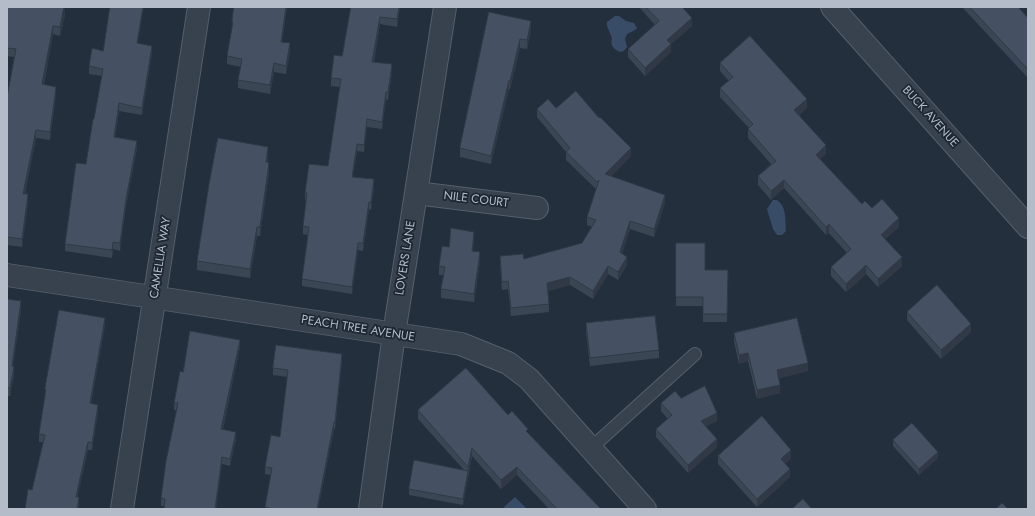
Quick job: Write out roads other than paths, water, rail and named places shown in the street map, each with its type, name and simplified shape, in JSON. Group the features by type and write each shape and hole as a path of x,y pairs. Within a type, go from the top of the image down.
{"street":[{"name":"CAMELLIA WAY","path":"122,509 199,7"},
{"name":"LOVERS LANE","path":"370,509 394,334 444,7"},
{"name":"BUCK AVENUE","path":"832,7 1028,227"},
{"name":"NILE COURT","path":"416,193 537,208"},
{"name":"PEACH TREE AVENUE","path":"7,275 461,344 508,363 529,379 645,509"}],"lane":[{"path":"590,449 695,354"}],"water":[{"path":"615,16 619,16 626,21 634,23 637,28 627,34 625,39 627,47 624,51 620,52 616,50 611,43 612,38 607,26 607,22"},
{"path":"773,200 777,200 784,210 786,231 782,235 777,235 773,229 767,209"},
{"path":"515,497 527,509 506,509 504,507"}]}
